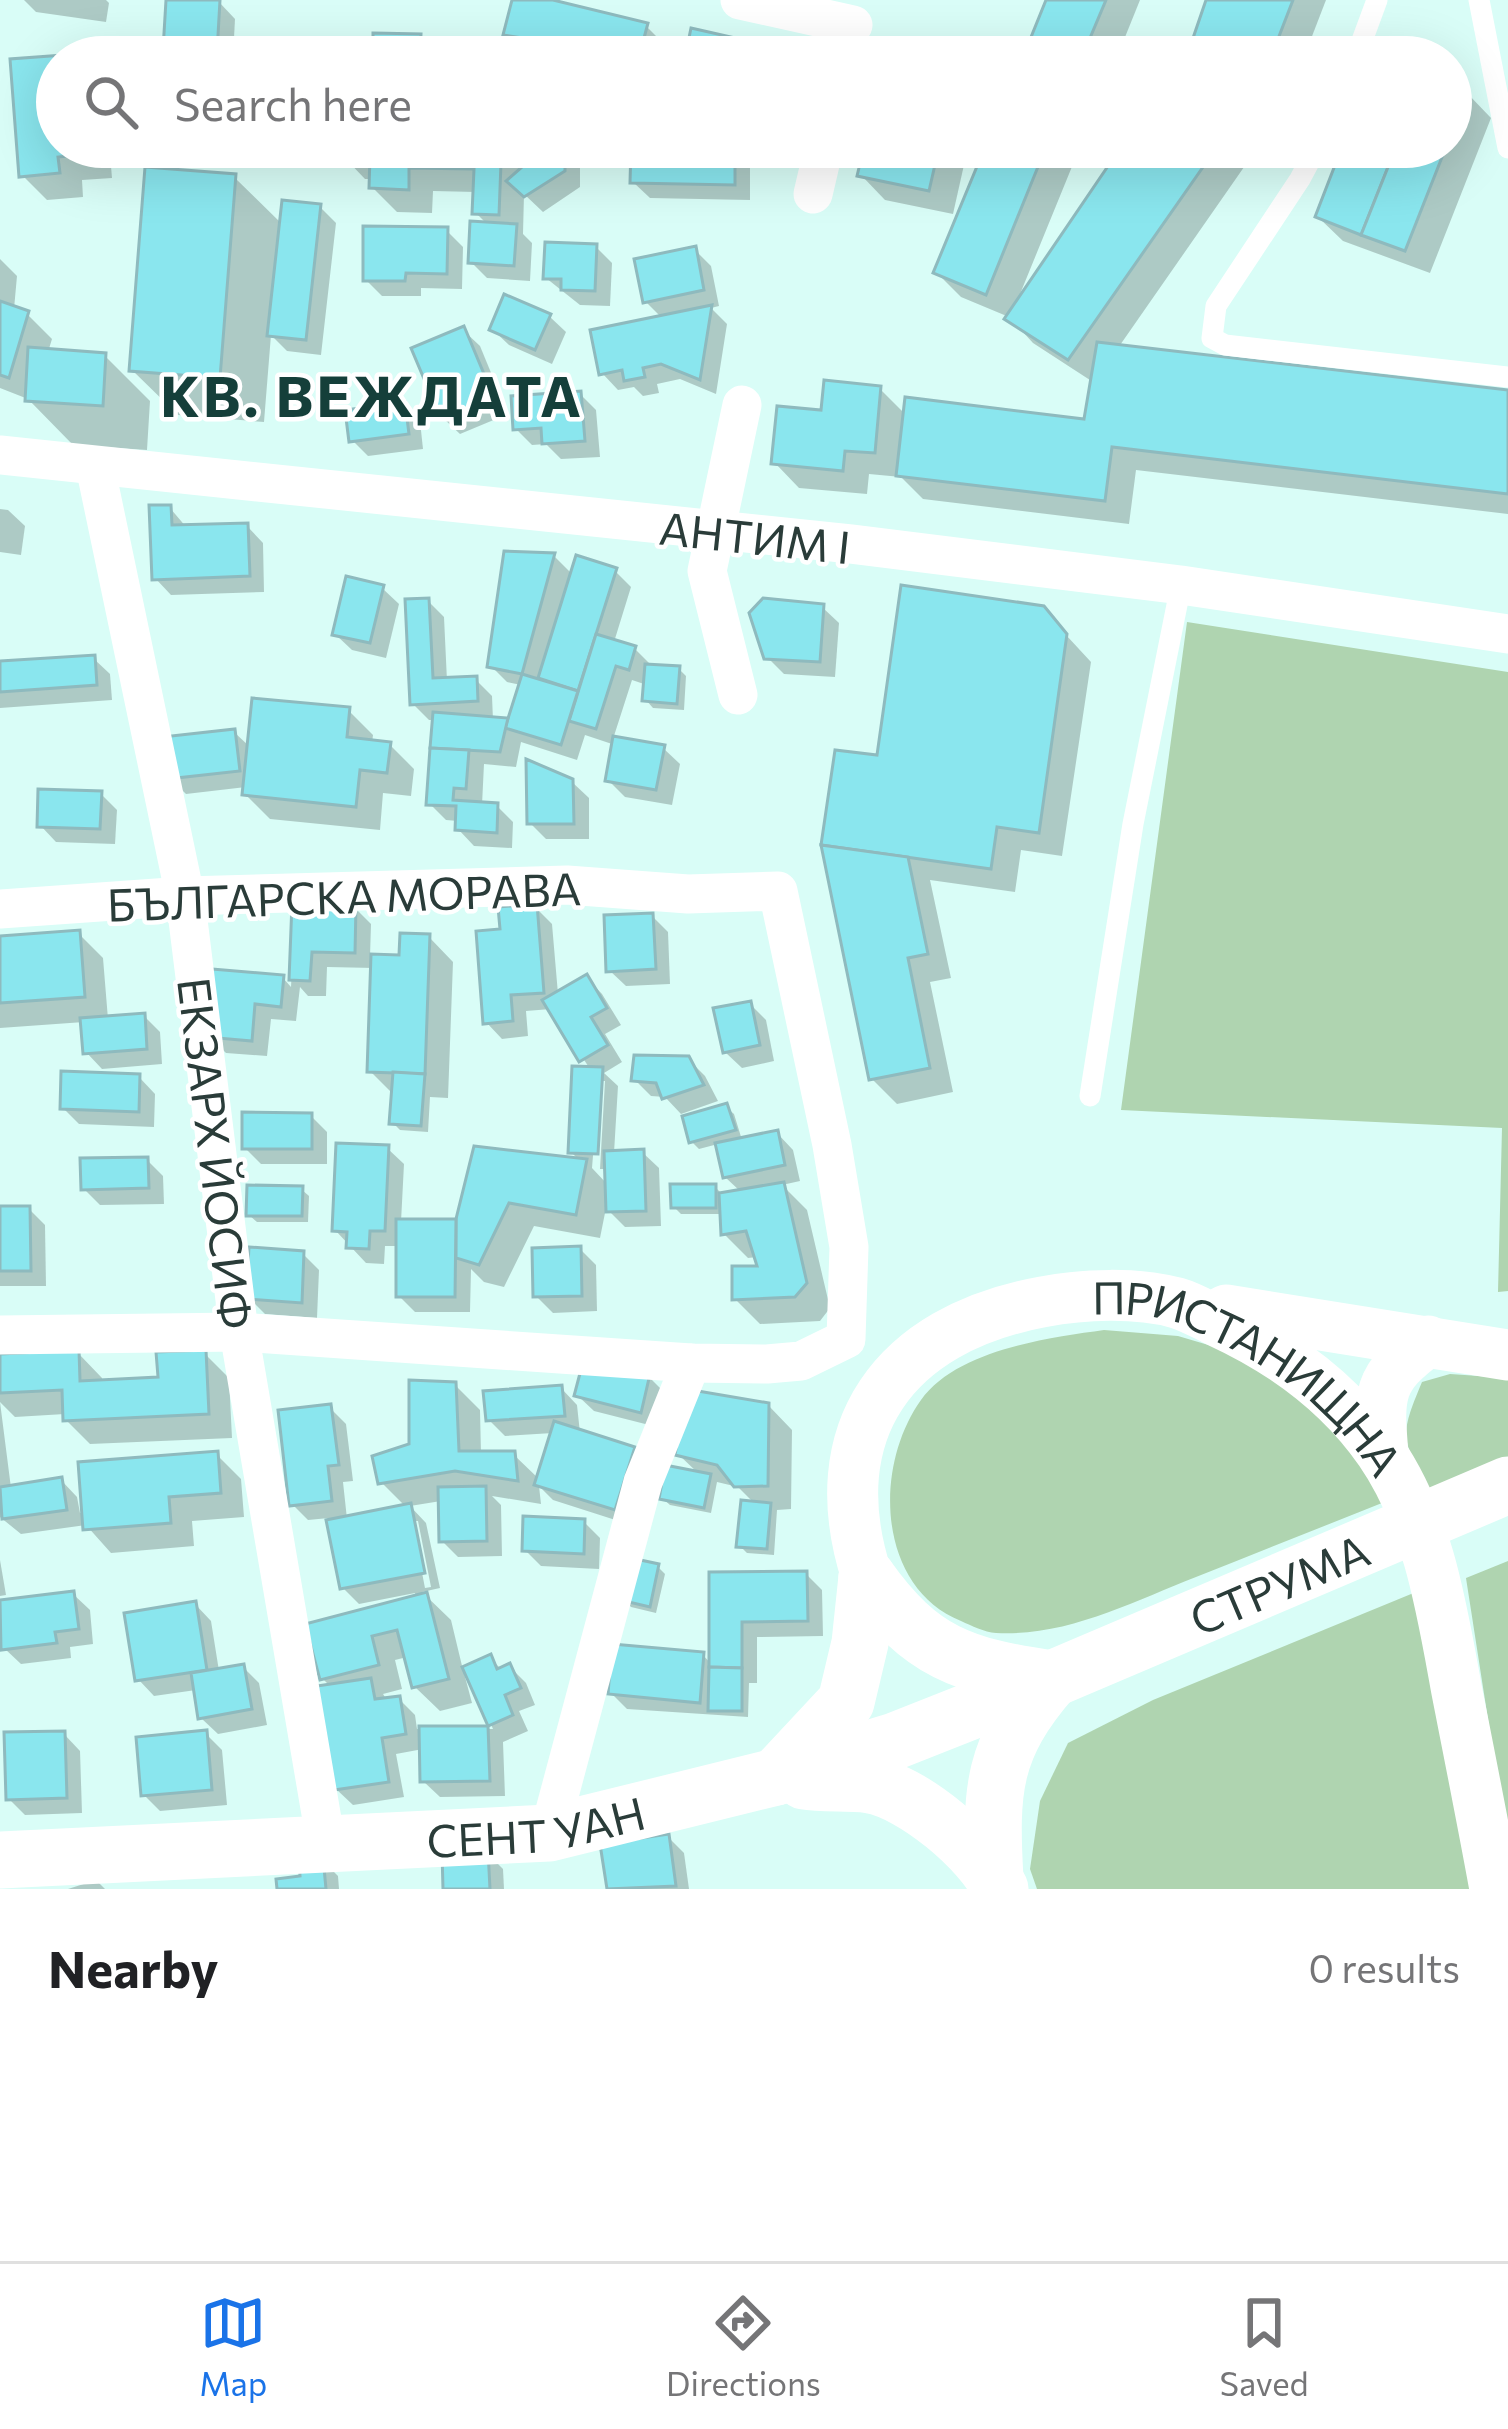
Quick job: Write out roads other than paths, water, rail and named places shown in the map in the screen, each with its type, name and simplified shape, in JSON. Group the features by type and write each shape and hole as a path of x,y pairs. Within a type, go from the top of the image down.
{"main road":[{"name":"СТРУМА","path":"1052,1679 1508,1485"},
{"path":"867,1577 891,1611 934,1648 990,1670 1052,1679 1008,1738 992,1818 998,1884"},
{"path":"776,1777 846,1702 860,1643 867,1577"},
{"name":"СЕНТ УАН","path":"0,1860 549,1832 776,1777 895,1741 1052,1679"},
{"path":"776,1777 875,1786 920,1809 961,1838 998,1884"},
{"path":"19,1889 42,1873 96,1855"}],"street":[{"path":"740,0 852,27"},
{"path":"813,194 819,168"},
{"path":"738,695 707,571 742,404"},
{"name":"АНТИМ I","path":"0,455 851,544 1181,585 1508,634"},
{"name":"ЕКЗАРХ ЙОСИФ","path":"95,466 185,896 239,1332 326,1843"},
{"name":"БЪЛГАРСКА МОРАВА","path":"0,909 185,896 567,885 688,894 778,892 849,1247 846,1339 801,1361 691,1363"},
{"name":"ПРИСТАНИЩНА","path":"867,1577 851,1519 851,1478 871,1410 890,1378 960,1325 1007,1308 1064,1298 1117,1296 1178,1304 1272,1349 1343,1404 1383,1454 1427,1546 1496,1889"},
{"path":"1178,1304 1508,1355"},
{"path":"0,1335 239,1332 691,1363 644,1481 549,1832"},
{"path":"1383,1454 1379,1402 1388,1377 1398,1363 1428,1341"}],"lane":[{"path":"1364,36 1377,0"},
{"path":"1479,0 1508,148"},
{"path":"1306,168 1216,306 1212,338 1225,345 1508,377"},
{"path":"1090,1096 1133,824 1181,585"}],"district":[{"name":"КВ. ВЕЖДАТА","path":"372,394"}]}
